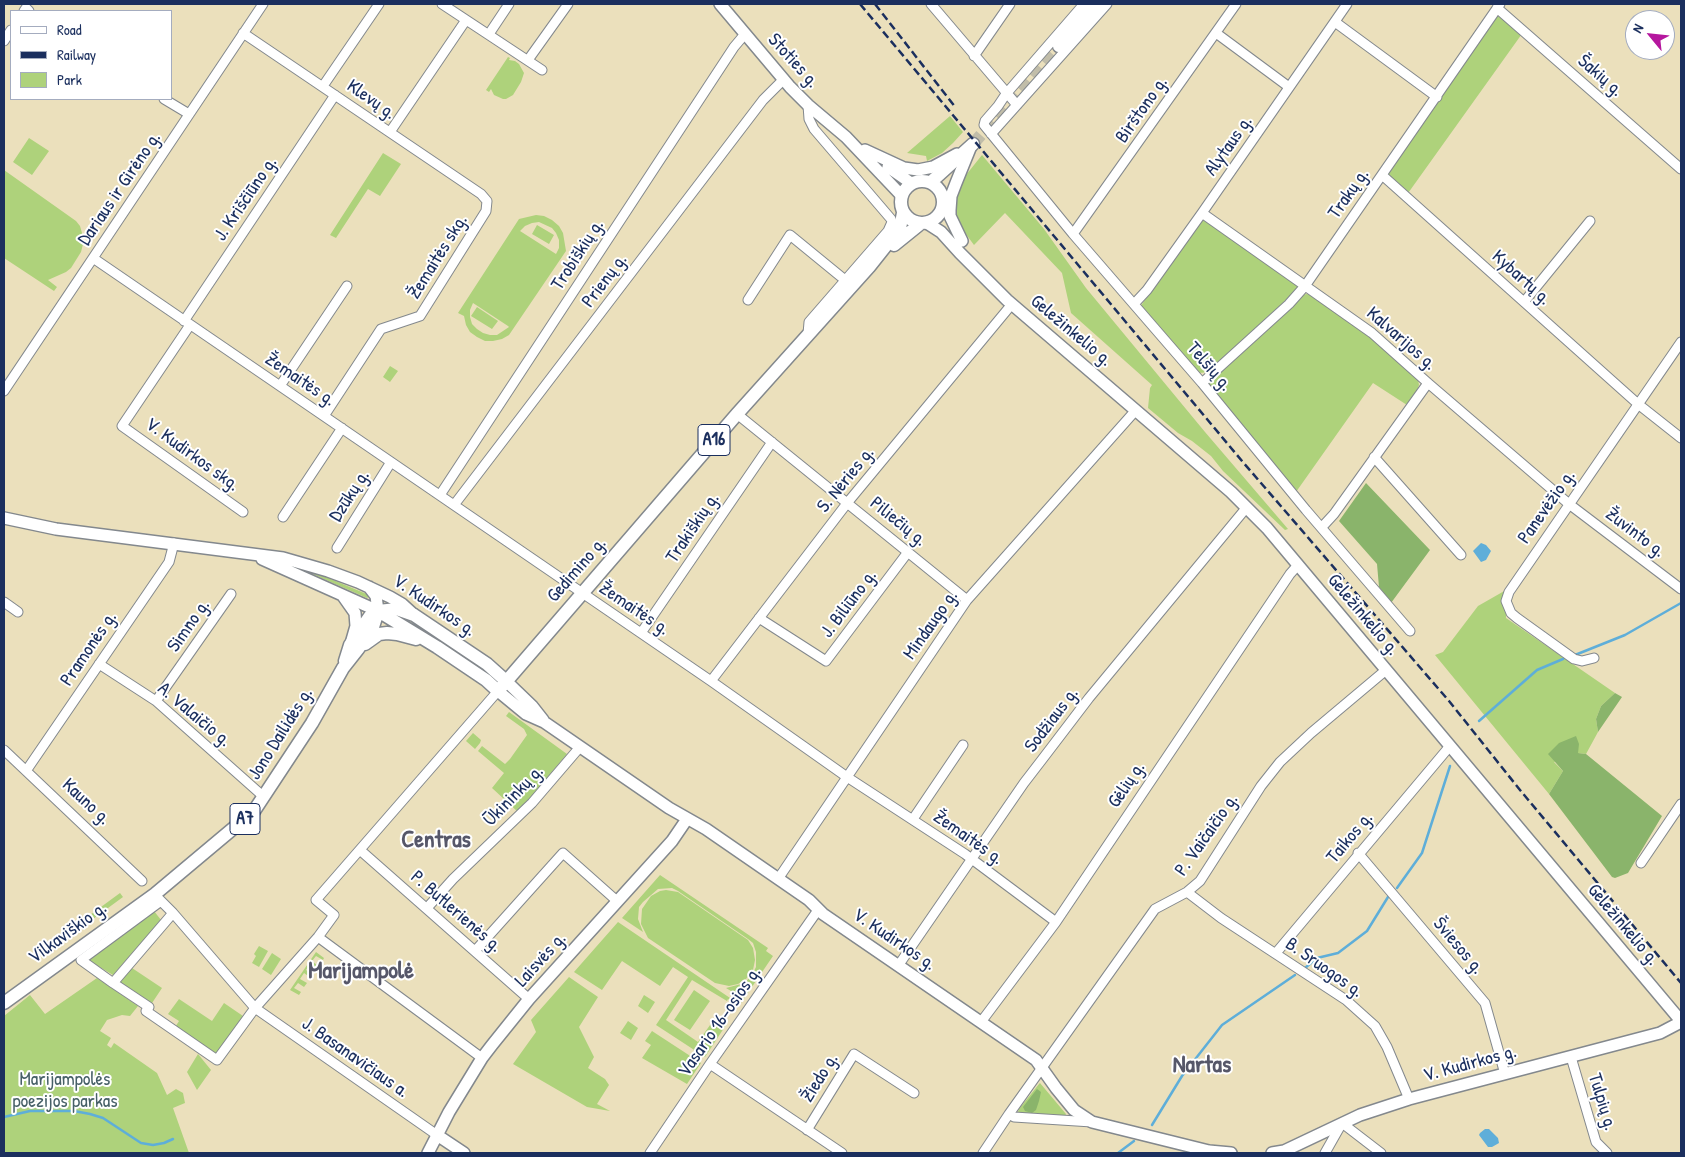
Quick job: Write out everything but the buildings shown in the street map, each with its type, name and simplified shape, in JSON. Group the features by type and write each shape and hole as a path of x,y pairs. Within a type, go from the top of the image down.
{"highway":[{"path":"1059,46 1096,4"},
{"path":"931,182 969,148"},
{"path":"940,191 969,148"},
{"path":"917,181 931,182 940,191 943,198 942,211 933,220 924,223 914,222 903,213 901,207 902,195 905,188 911,183 917,181"},
{"name":"Gedimino g.","path":"502,686 737,414 869,267 900,228 903,213"},
{"name":"Gedimino g.","path":"869,267 907,234 924,223"},
{"path":"378,611 397,609 414,615"},
{"path":"378,611 486,680 502,686"},
{"name":"Jono Dailidės g.","path":"158,898 254,811 312,723 354,647 373,627 378,611"},
{"name":"V. Kudirkos g.","path":"414,615 486,664 502,686"},
{"path":"354,647 387,633 410,637 437,647"},
{"name":"Vilkaviškio g.","path":"4,1003 158,898"}],"main road":[{"name":"Stoties g.","path":"720,4 808,105 846,137 911,183"},
{"name":"Stoties g.","path":"846,137 902,195"},
{"path":"865,150 897,166 918,170 932,167 969,148"},
{"path":"962,241 950,216 950,210 952,196 969,148"},
{"name":"Geležinkelio g.","path":"942,211 978,270"},
{"name":"Geležinkelio g.","path":"924,223 941,232 992,286 1012,304 1247,507 1298,565 1681,1021"},
{"name":"V. Kudirkos g.","path":"4,518 56,529 283,558 328,571 369,587 402,604 414,615"},
{"name":"V. Kudirkos g.","path":"251,555 378,611"},
{"path":"369,587 376,596 378,611"},
{"path":"342,594 355,613 354,647"},
{"name":"V. Kudirkos g.","path":"502,686 532,706 544,722 778,878 809,900 818,910 1036,1060 1074,1110 1092,1122 1191,1150 1231,1153"},
{"name":"Laisvės g.","path":"428,1153 482,1058 529,1000 674,838 687,819"},
{"path":"674,838 686,830 702,827"},
{"name":"V. Kudirkos g.","path":"1272,1153 1284,1151 1360,1115 1409,1100 1660,1033 1681,1021"},
{"path":"437,1135 464,1153"}],"street":[{"name":"Dariaus ir Girėno g.","path":"4,391 262,4"},
{"path":"323,86 379,4"},
{"path":"442,4 542,70"},
{"path":"489,34 509,4"},
{"path":"528,60 568,4"},
{"path":"931,4 1017,105"},
{"path":"974,56 1010,4"},
{"path":"1006,94 1084,4"},
{"path":"991,134 1107,4"},
{"name":"Birštono g.","path":"1073,234 1236,4"},
{"name":"Alytaus g.","path":"1134,304 1147,290 1202,213 1347,4"},
{"name":"Trakų g.","path":"1202,383 1289,304 1305,286 1499,6"},
{"name":"Šakių g.","path":"1499,6 1681,168"},
{"path":"390,132 466,20"},
{"path":"1334,22 1437,97"},
{"name":"Klevų g.","path":"243,33 481,194"},
{"path":"1216,33 1289,87"},
{"name":"Trobiškių g.","path":"440,496 734,47 745,34"},
{"name":"Prienų g.","path":"454,505 763,100 784,79"},
{"name":"Telšių g.","path":"1006,94 984,121 984,125 1073,234 1202,383 1410,631"},
{"name":"J. Kriščiūno g.","path":"187,323 335,95"},
{"path":"166,100 189,114"},
{"path":"808,105 809,119 814,129 891,219 892,225 809,322 808,334"},
{"name":"Kybartų g.","path":"1382,175 1638,404 1681,438"},
{"name":"Žemaitės skg.","path":"324,416 381,329 420,316 486,211 487,201 481,194"},
{"name":"Kalvarijos g.","path":"1202,213 1372,333 1428,384 1569,504"},
{"path":"1524,302 1590,221"},
{"path":"748,300 790,235 845,280"},
{"name":"Žemaitės g.","path":"93,258 711,681 847,777 913,819 1056,922"},
{"path":"280,386 347,286"},
{"name":"S. Nėries g.","path":"711,681 848,502 1012,304"},
{"name":"V. Kudirkos skg.","path":"187,323 122,426 243,512"},
{"name":"Panevėžio g.","path":"1594,658 1582,661 1574,659 1517,618 1511,613 1506,601 1508,592 1681,342"},
{"path":"1322,527 1334,514 1428,384"},
{"name":"Mindaugo g.","path":"778,878 967,600 1136,410"},
{"name":"Piliečių g.","path":"737,414 967,600"},
{"path":"282,517 342,428"},
{"name":"Trakiškių g.","path":"641,633 772,442"},
{"path":"1374,457 1461,555"},
{"name":"Dzūkų g.","path":"336,548 391,462"},
{"name":"Žuvinto g.","path":"1569,504 1681,589"},
{"name":"Sodžiaus g.","path":"898,966 1024,783 1089,698 1247,507"},
{"name":"Pramonės g.","path":"26,771 169,562 174,543"},
{"name":"J. Biliūno g.","path":"759,618 826,660 908,552"},
{"name":"Gėlių g.","path":"981,1022 1056,922 1290,574 1298,565"},
{"name":"Simno g.","path":"156,701 231,594"},
{"path":"4,602 18,612"},
{"name":"A. Valaičio g.","path":"99,664 156,701 264,797"},
{"name":"P. Vaičaičio g.","path":"984,1153 1009,1114 1155,909 1187,892 1200,881 1271,772 1305,738 1386,670"},
{"name":"Gedimino g.","path":"318,937 334,915 316,900 502,686"},
{"path":"913,819 963,745"},
{"name":"Taikos g.","path":"1276,953 1358,853 1450,746"},
{"name":"Ūkininkų g.","path":"427,908 453,879 532,802 580,747"},
{"name":"Kauno g.","path":"4,750 142,880"},
{"path":"1641,863 1681,804"},
{"name":"P. Butlerienės g.","path":"360,850 529,1000"},
{"path":"475,951 563,853 617,901"},
{"name":"Šviesos g.","path":"1358,853 1486,1003 1506,1074"},
{"name":"B. Sruogos g.","path":"1187,892 1221,918 1346,1000 1375,1026 1387,1047 1409,1100"},
{"path":"158,898 81,960 149,1007 146,1011 217,1060 255,1008 318,937 482,1058"},
{"name":"J. Basanavičiaus a.","path":"158,898 174,913 255,1008 437,1135"},
{"name":"Vasario 16-osios g.","path":"650,1153 818,910"},
{"path":"113,983 174,913"},
{"name":"Žiedo g.","path":"807,1130 854,1054 914,1093"},
{"name":"Tulpių g.","path":"1571,1057 1596,1142 1607,1153"},
{"path":"710,1064 842,1153"},
{"path":"1066,1121 1074,1110"},
{"path":"1009,1114 1014,1117 1092,1122"},
{"path":"1325,1153 1342,1123 1381,1153"}],"green space":[{"path":"1497,8 1524,31 1406,196 1382,175"},
{"path":"508,57 510,58 509,60 519,64 524,73 513,95 503,99 494,95 491,89 489,92 486,90"},
{"path":"950,116 963,132 942,153 927,161 926,156 907,153"},
{"path":"29,138 49,151 32,175 13,162"},
{"path":"383,153 401,164 380,196 368,189 336,238 330,235"},
{"path":"982,155 1044,229 1086,288 1288,529 1285,530 1223,471 1211,456 1178,433 1148,408 1152,385 1071,313 1062,273 1005,213 974,245 957,222 955,214 957,193 962,180"},
{"path":"4,170 76,221 80,226 84,240 81,252 71,268 48,280 57,287 54,291 4,258"},
{"path":"536,215 552,220 563,233 566,251 509,335 502,339 485,341 470,332 464,316 458,313 519,219","holes":["539,222 552,228 556,233 559,240 559,248 556,254 520,231 525,226","473,303 508,326 509,327 497,335 483,333 472,324 470,310"]},
{"path":"1205,220 1299,287 1209,372 1199,373 1140,307 1198,224"},
{"path":"537,225 554,235 549,244 532,234"},
{"path":"1306,294 1312,295 1369,334 1418,379 1419,385 1416,393 1407,405 1373,383 1296,492 1208,384"},
{"path":"477,307 498,321 492,329 471,316"},
{"path":"390,366 398,371 390,382 383,377"},
{"path":"1366,483 1430,550 1391,603 1379,587 1377,564 1339,521"},
{"path":"309,570 370,596 367,598 308,572"},
{"path":"1506,590 1506,618 1615,693 1601,706 1596,719 1598,732 1586,754 1578,753 1554,762 1563,771 1549,794 1435,655 1443,652 1478,606"},
{"path":"1615,693 1622,697 1598,732 1596,719 1601,706"},
{"path":"509,712 567,754 518,812 492,788 504,773 478,751 482,746 505,764 510,759 527,735 524,729 506,716"},
{"path":"473,733 481,740 475,749 466,741"},
{"path":"1576,736 1579,744 1578,753 1586,754 1662,816 1628,873 1615,878 1612,877 1549,794 1563,771 1548,754 1559,743"},
{"path":"660,875 768,948 766,951 773,956 739,1006 692,980 666,1020 698,1042 715,1018 726,1025 705,1057 656,1025 688,977 673,967 660,986 622,961 602,990 574,972 618,922 733,1000 736,994 726,988 745,983 756,967 756,952 753,943 748,939 672,888 658,889 639,907 638,919 643,932 622,918"},
{"path":"666,890 678,892 748,940 753,948 755,960 753,970 746,979 738,984 729,986 715,983 648,938 641,924 642,909 651,896"},
{"path":"120,893 123,897 78,930 75,926"},
{"path":"154,911 161,920 113,975 88,960"},
{"path":"259,946 268,951 259,967 252,963 256,956 254,954"},
{"path":"316,952 324,958 323,960 316,956 312,961 318,966 316,968 310,964 306,970 313,975 311,978 304,973 300,979 307,983 304,987 298,983 294,988 301,992 299,995 290,990"},
{"path":"272,953 281,959 271,975 262,969"},
{"path":"132,968 162,988 152,1003 120,982"},
{"path":"569,977 598,997 579,1027 594,1057 588,1068 605,1079 609,1085 597,1104 610,1111 587,1107 513,1064 536,1032 531,1020"},
{"name":"Marijampolės poezijos parkas","path":"97,978 138,1006 130,1016 122,1015 107,1020 100,1031 111,1038 107,1045 111,1048 114,1043 157,1073 167,1095 176,1089 183,1093 185,1103 173,1108 189,1153 4,1153 4,1016 30,995 45,1014"},
{"path":"694,990 710,1001 690,1030 674,1020"},
{"path":"644,995 655,1002 648,1013 638,1006"},
{"path":"179,999 212,1021 224,1003 243,1016 216,1057 174,1029 179,1021 168,1014"},
{"path":"628,1021 638,1028 631,1040 620,1033"},
{"path":"652,1031 701,1063 687,1084 642,1058 651,1045 645,1041"},
{"path":"198,1054 211,1070 197,1090 187,1072"},
{"path":"1040,1083 1066,1114 1064,1118 1020,1114 1018,1112"},
{"path":"1037,1089 1041,1092 1036,1110 1032,1113 1025,1111 1023,1107"}],"water":[{"path":"1481,543 1486,545 1491,551 1486,560 1481,562 1473,551"},
{"path":"1485,1129 1489,1129 1498,1138 1499,1143 1488,1147 1479,1135"}],"waterway":[{"path":"1575,655 1625,635 1681,603"},
{"path":"1479,721 1537,670 1563,659"},
{"path":"1397,888 1422,853 1450,766"},
{"path":"1305,968 1317,958 1338,953 1367,931 1388,897"},
{"path":"1152,1125 1182,1076 1222,1025 1295,975"},
{"path":"4,1117 30,1111 74,1111 103,1118 141,1143 153,1145 173,1139"},
{"path":"1118,1153 1134,1141"}],"tunnel":[{"path":"973,144 1059,46"}],"railway":[{"path":"860,4 1242,461 1449,701 1520,790 1681,983"},
{"path":"875,4 956,108"}],"district":[{"name":"Centras","path":"436,841"},
{"name":"Marijampolė","path":"361,972"},
{"name":"Nartas","path":"1202,1066"}]}
